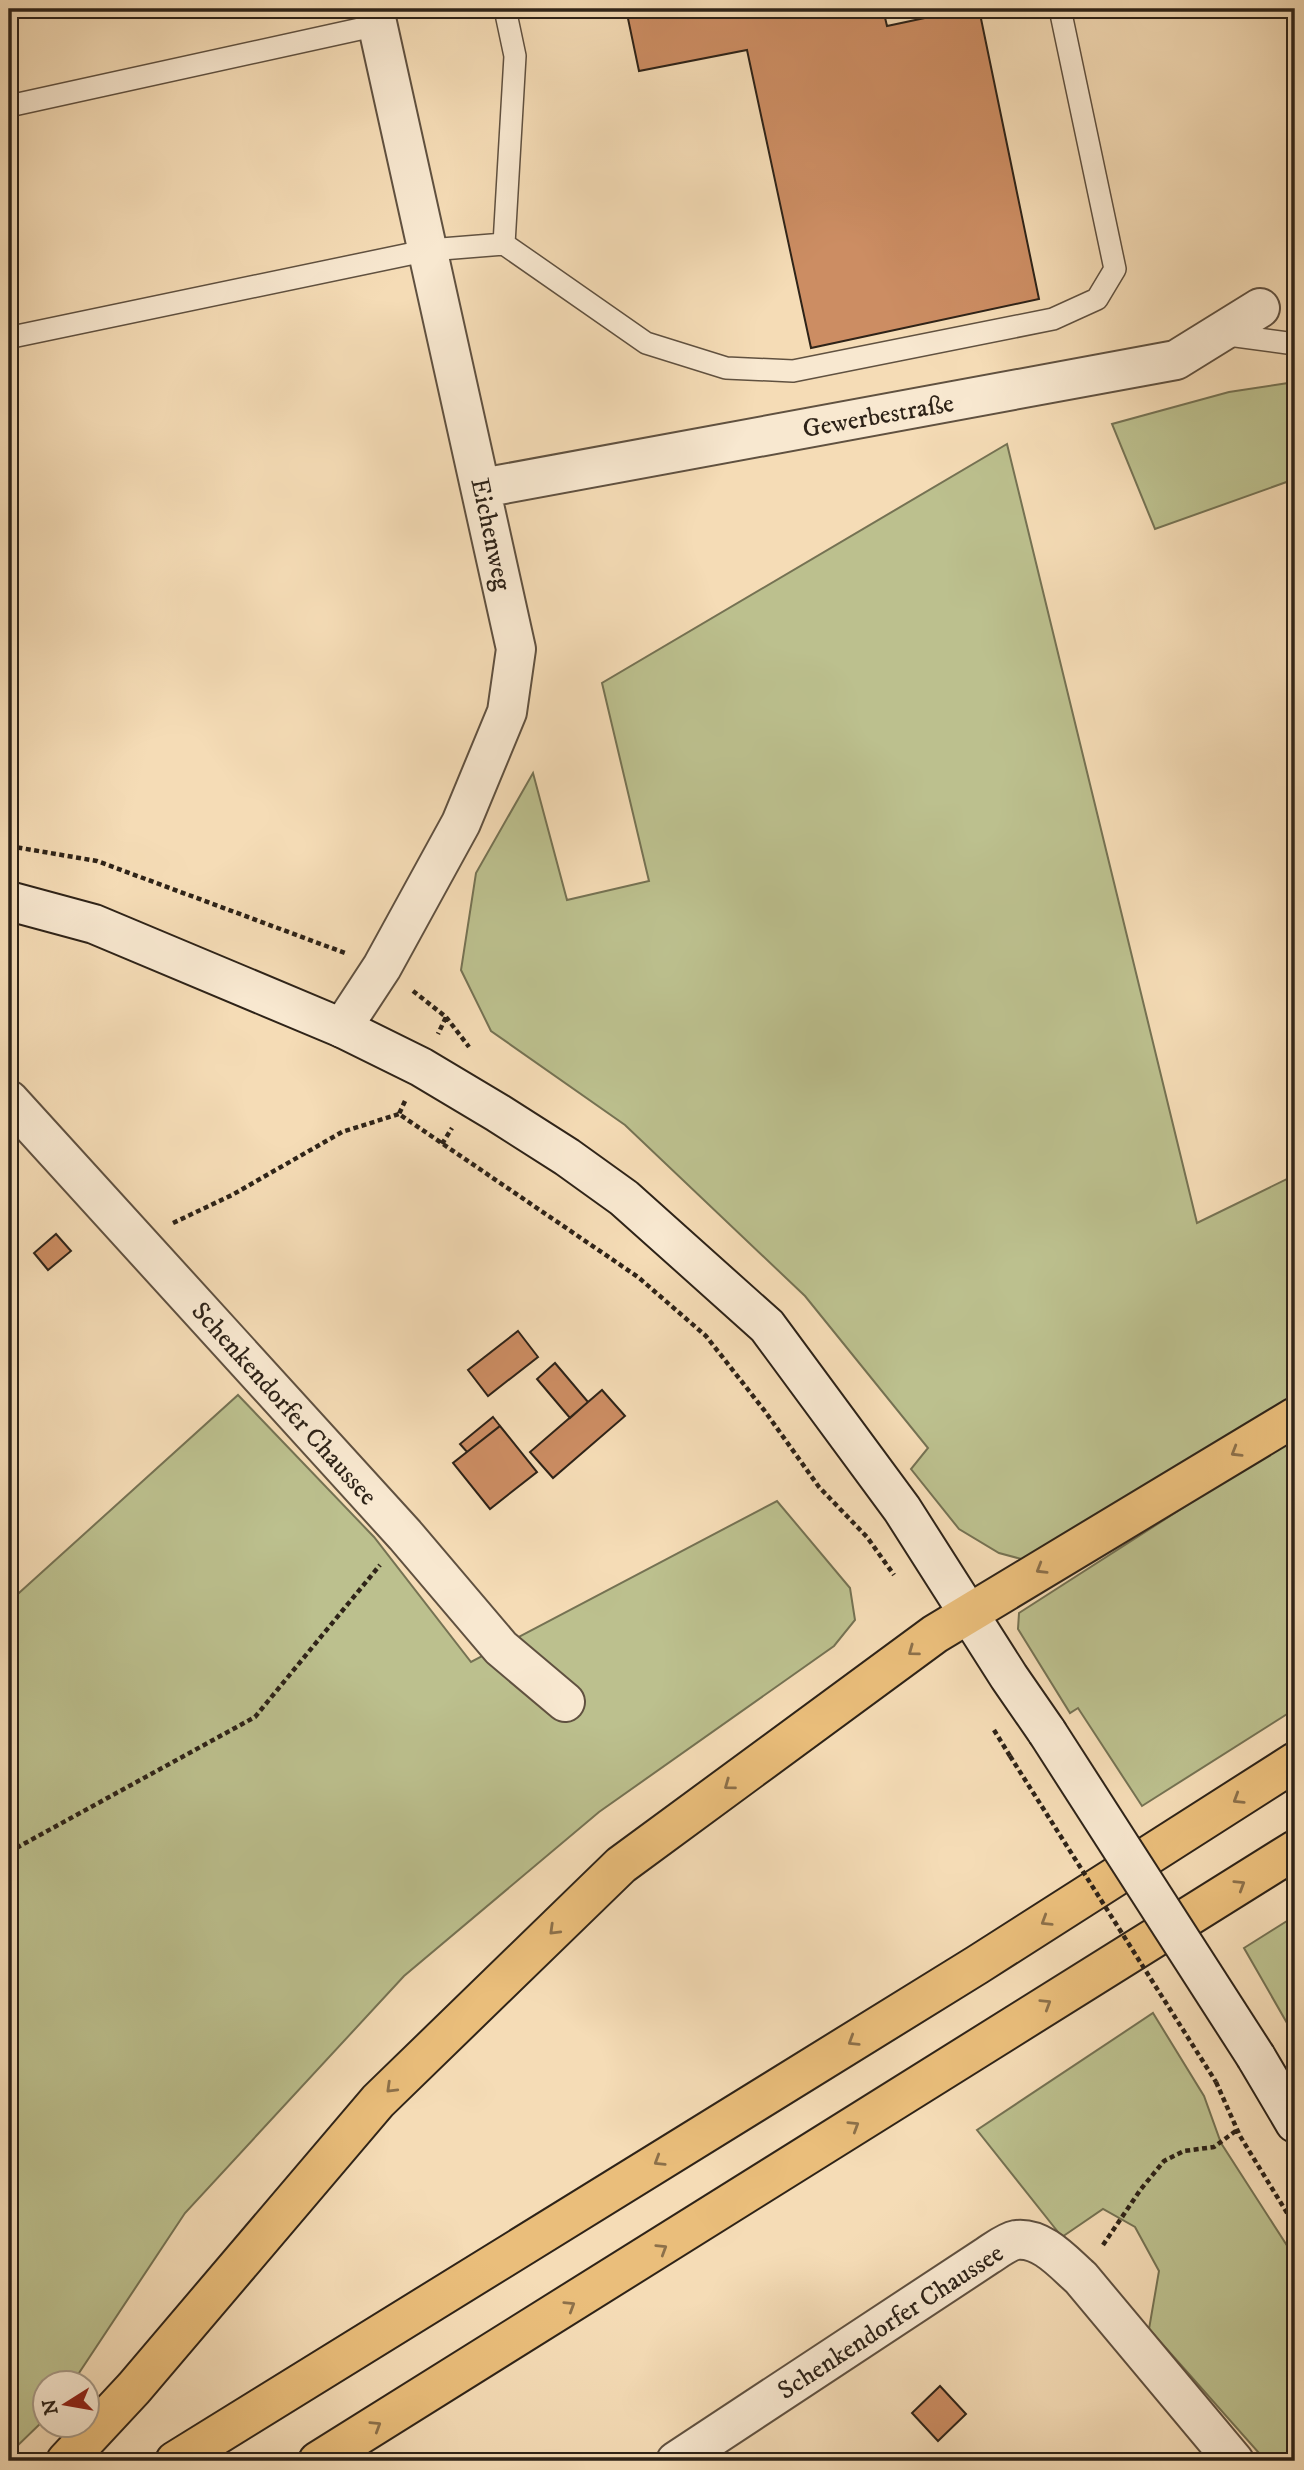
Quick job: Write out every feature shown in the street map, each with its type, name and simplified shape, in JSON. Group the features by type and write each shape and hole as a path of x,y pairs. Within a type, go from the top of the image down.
{"highway":[{"path":"65,2461 143,2378 378,2101 621,1865 935,1634 1295,1417"},
{"path":"175,2461 977,1965 1295,1762"},
{"path":"318,2461 605,2285 1295,1850"}],"street":[{"name":"Eichenweg","path":"342,1028 382,967 461,823 507,712 516,649 376,17"},
{"name":"Gewerbestraße","path":"482,488 1176,360 1260,308"},
{"path":"9,901 94,924 342,1028 421,1067 557,1150 624,1198 767,1326 902,1509 1256,2057 1295,2123"},
{"name":"Schenkendorfer Chaussee","path":"9,1100 405,1535 501,1648 565,1702"},
{"name":"Schenkendorfer Chaussee","path":"676,2461 1014,2240 1034,2241 1081,2278 1234,2461"}],"lane":[{"path":"504,244 515,56 505,9"},
{"path":"12,337 429,250 504,244 646,343 726,368 793,372 1053,319 1097,299 1115,269 1060,9"},
{"path":"9,106 376,17"},
{"path":"1218,334 1295,344"}],"path":[{"path":"9,846 97,861 382,967 446,1017 399,1114 342,1132 232,1195 136,1241"},
{"path":"399,1114 638,1278 706,1336 819,1487 867,1537 897,1580"},
{"path":"442,1144 453,1128"},
{"path":"9,1852 255,1717 405,1535"},
{"path":"989,1723 1216,2082 1237,2130 1295,2226"},
{"path":"1081,2278 1141,2189 1164,2161 1184,2151 1214,2147 1237,2130"}],"green space":[{"path":"1295,382 1295,479 1155,529 1112,424 1229,392"},
{"path":"1007,444 1197,1223 1295,1175 1295,1398 1025,1560 999,1553 959,1529 911,1469 928,1448 805,1296 625,1125 491,1031 461,970 476,873 533,773 567,900 649,881 602,683"},
{"path":"238,1395 374,1537 471,1662 777,1501 850,1588 855,1620 834,1646 599,1812 404,1976 185,2213 82,2368 32,2368 32,2432 9,2454 9,1602"},
{"path":"1295,1439 1295,1709 1142,1806 1078,1708 1070,1713 1018,1629 1019,1613 1251,1464"},
{"path":"1295,1916 1295,2037 1244,1948"},
{"path":"1153,2013 1204,2096 1221,2143 1295,2258 1295,2461 1266,2461 1149,2329 1159,2271 1135,2227 1103,2209 1062,2237 977,2130"}],"building":[{"path":"626,9 883,9 887,26 967,9 979,9 1039,299 811,348 747,50 639,71"},
{"path":"56,1234 71,1251 48,1270 34,1253"},
{"path":"518,1331 538,1357 488,1396 468,1370"},
{"path":"555,1363 588,1402 570,1418 537,1379"},
{"path":"602,1390 625,1416 553,1478 530,1452"},
{"path":"493,1417 500,1426 467,1452 460,1444"},
{"path":"500,1426 537,1472 490,1509 453,1463"},
{"path":"940,2386 966,2414 938,2441 912,2413"}]}
